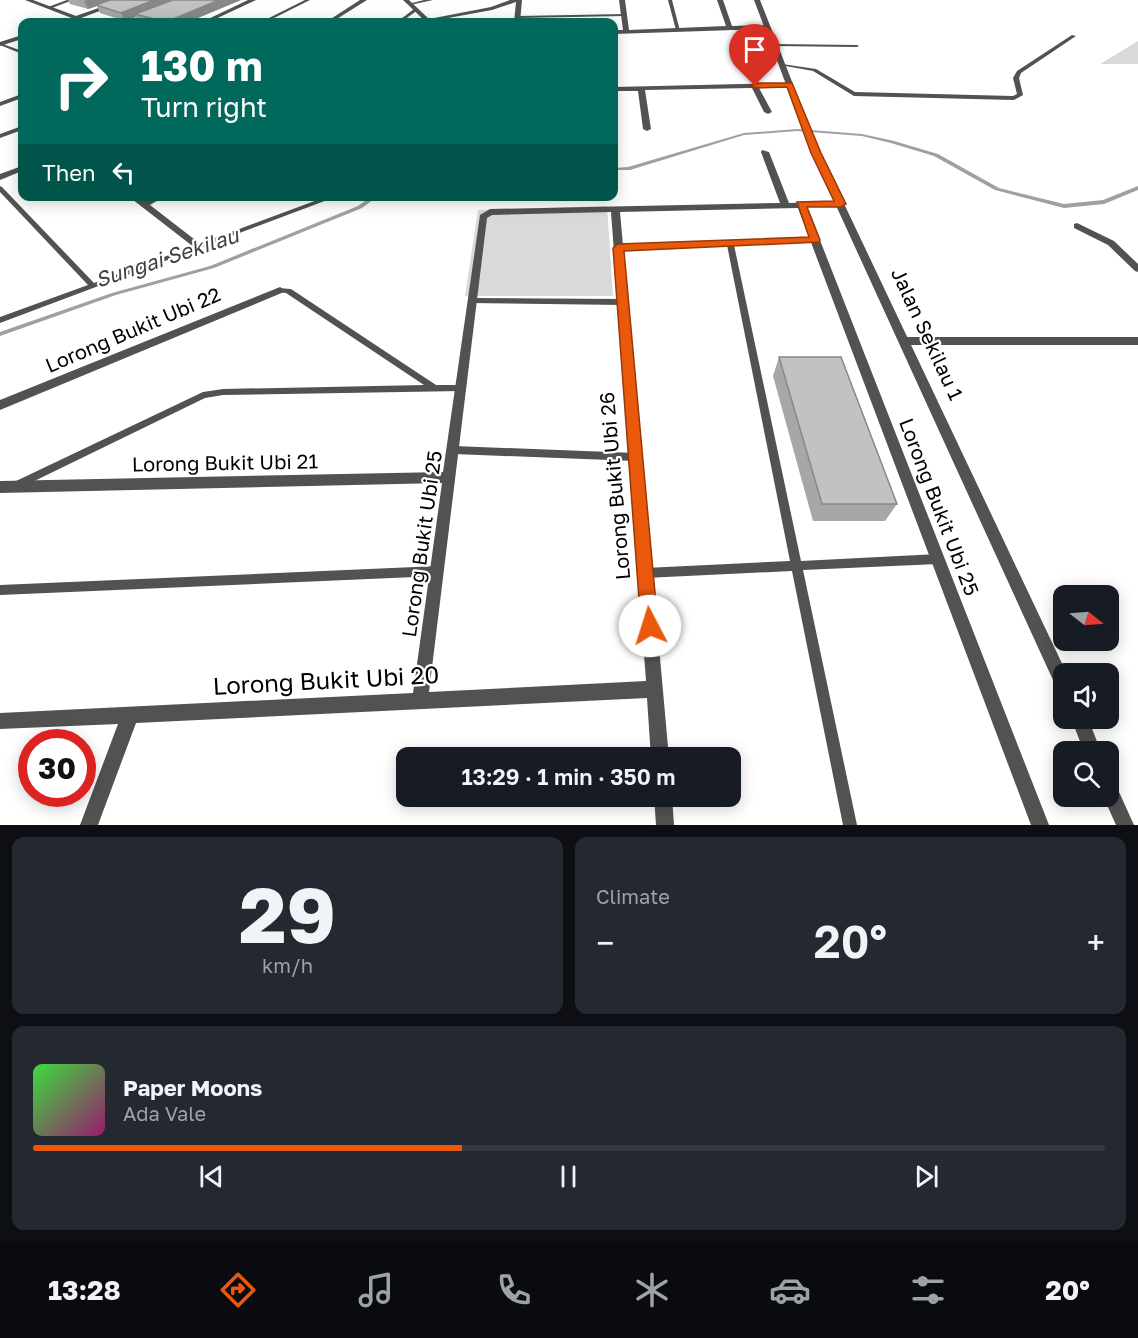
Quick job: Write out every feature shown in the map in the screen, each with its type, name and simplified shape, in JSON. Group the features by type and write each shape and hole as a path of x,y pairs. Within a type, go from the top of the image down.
{"street":[{"path":"28,0 73,18"},
{"path":"86,18 126,0"},
{"path":"214,18 253,0"},
{"path":"335,18 364,0"},
{"path":"446,18 517,0 517,18"},
{"path":"622,0 626,32"},
{"path":"720,0 730,28"},
{"name":"Jalan Sekilau 1","path":"757,0 816,153 906,341 1054,663"},
{"path":"408,2 424,18"},
{"path":"618,32 767,27"},
{"path":"1,44 18,38"},
{"path":"618,89 790,85"},
{"path":"755,86 768,112"},
{"path":"641,89 647,129"},
{"path":"0,104 18,97"},
{"path":"765,152 785,204"},
{"path":"0,177 18,170"},
{"path":"138,201 198,246"},
{"path":"143,205 151,201"},
{"name":"Lorong Bukit Ubi 25","path":"801,204 1040,825"},
{"path":"615,210 841,204"},
{"name":"Lorong Bukit Ubi 25","path":"420,700 486,214 615,210"},
{"name":"Lorong Bukit Ubi 26","path":"615,210 659,747"},
{"path":"1077,226 1111,243 1138,269"},
{"name":"Lorong Bukit Ubi 22","path":"0,405 280,290"},
{"path":"906,341 1138,341"},
{"name":"Lorong Bukit Ubi 21","path":"7,487 450,477"},
{"name":"Lorong Bukit Ubi 20","path":"0,721 655,689"},
{"path":"89,825 130,715"},
{"path":"664,807 665,825"},
{"path":"1117,807 1125,825"}],"lane":[{"path":"50,7 71,0"},
{"path":"271,18 309,0"},
{"path":"408,2 431,0"},
{"path":"670,0 678,30"},
{"path":"405,18 416,10"},
{"path":"142,18 151,15"},
{"path":"560,18 624,15"},
{"path":"782,65 814,70 854,94 1014,99 1020,95 1016,78 1019,72 1074,36"},
{"path":"1,44 18,51"},
{"path":"774,45 857,46"},
{"path":"0,136 18,129"},
{"path":"0,188 92,285"},
{"path":"0,320 321,201"},
{"path":"618,248 815,240"},
{"path":"730,243 850,825"},
{"path":"280,290 288,291 434,388"},
{"path":"473,301 622,302"},
{"path":"7,487 203,395 223,392 462,388"},
{"path":"454,450 635,457"},
{"path":"645,573 938,559"},
{"path":"0,590 438,571"}],"shaded area":[{"path":"1138,41 1138,64 1100,64"},
{"path":"607,206 613,296 465,296 478,210"}],"building":[{"path":"110,0 154,0 121,13 96,5"},
{"path":"173,0 219,0 176,18 150,18 135,14"},
{"path":"779,357 841,357 897,504 822,504"}],"waterway":[{"name":"Sungai Sekilau","path":"618,169 628,169 744,134 797,130 862,135 892,142 936,155 997,189 1064,206 1104,202 1138,188"},
{"name":"Sungai Sekilau","path":"0,334 114,294 212,267 360,207 369,201"}],"route":[{"path":"650,626 618,248 815,240 801,204 841,204 816,153 790,85 755,86"}]}
